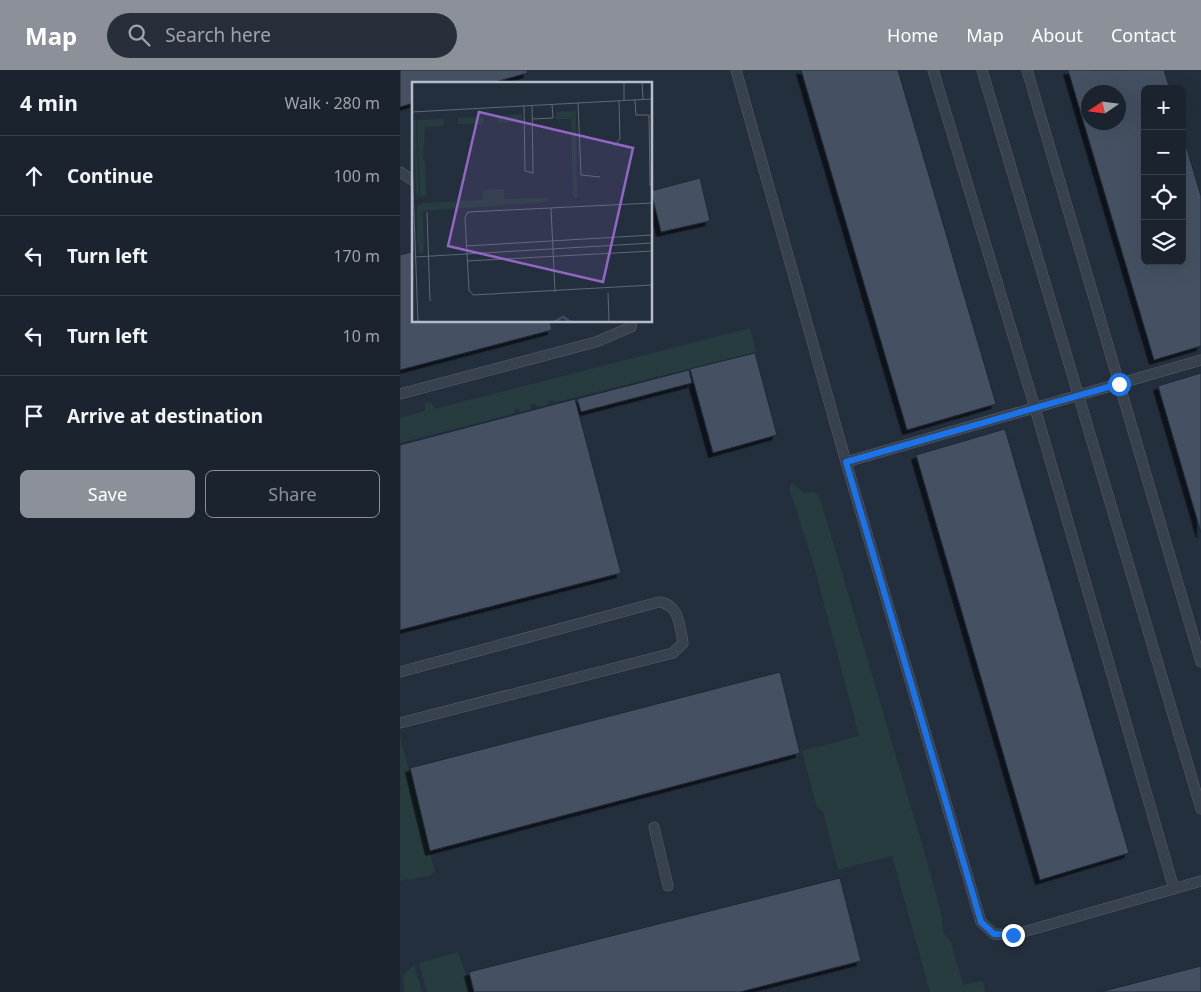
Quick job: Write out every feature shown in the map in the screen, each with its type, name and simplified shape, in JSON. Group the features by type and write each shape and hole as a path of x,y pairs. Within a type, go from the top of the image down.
{"lane":[{"path":"736,70 846,462 981,922 994,934 1013,935 1201,881"},
{"path":"933,70 1035,408 1174,889"},
{"path":"982,70 1201,809"},
{"path":"1027,70 1201,662"},
{"path":"400,172 412,180"},
{"path":"400,394 596,342 624,332 631,328 632,322"},
{"path":"846,462 1201,360"},
{"path":"400,672 659,602 667,602 674,608 683,643 673,653 400,723"},
{"path":"654,827 668,886"}],"green space":[{"path":"750,328 756,352 556,402 550,400 545,406 530,405 531,409 521,412 516,408 513,414 400,443 400,418 425,411 425,404 428,402 432,403 434,409"},
{"path":"793,483 804,493 814,492 819,495 927,861 942,917 943,933 951,942 963,985 983,981 985,992 930,992 892,856 838,870 823,812 817,808 802,751 859,736 813,562 790,491 790,485"},
{"path":"400,736 435,872 428,876 400,881"},
{"path":"458,952 472,992 427,992 419,963"},
{"path":"414,965 422,992 404,992 403,976"}],"building":[{"path":"400,70 527,70 528,73 495,82 412,82 412,104 400,107"},
{"path":"801,70 898,70 996,404 907,430"},
{"path":"1068,70 1164,70 1169,85 1141,85 1141,265 1186,265 1186,145 1201,196 1201,346 1154,360 1086,130 1126,130 1126,85 1081,85 1081,114"},
{"path":"700,178 710,221 661,232 652,191"},
{"path":"412,252 412,322 550,322 552,330 400,370 400,255"},
{"path":"755,353 777,435 713,453 690,369"},
{"path":"689,370 692,383 581,412 577,399"},
{"path":"1201,373 1201,533 1158,386"},
{"path":"575,399 621,573 400,630 400,445"},
{"path":"1005,429 1129,853 1040,880 916,455"},
{"path":"780,672 800,753 430,851 410,768"},
{"path":"840,878 861,961 740,992 474,992 469,972"},
{"path":"1201,966 1201,992 1100,992"}],"route":[{"path":"1013,935 994,934 981,922 846,462 1119,384"}]}
